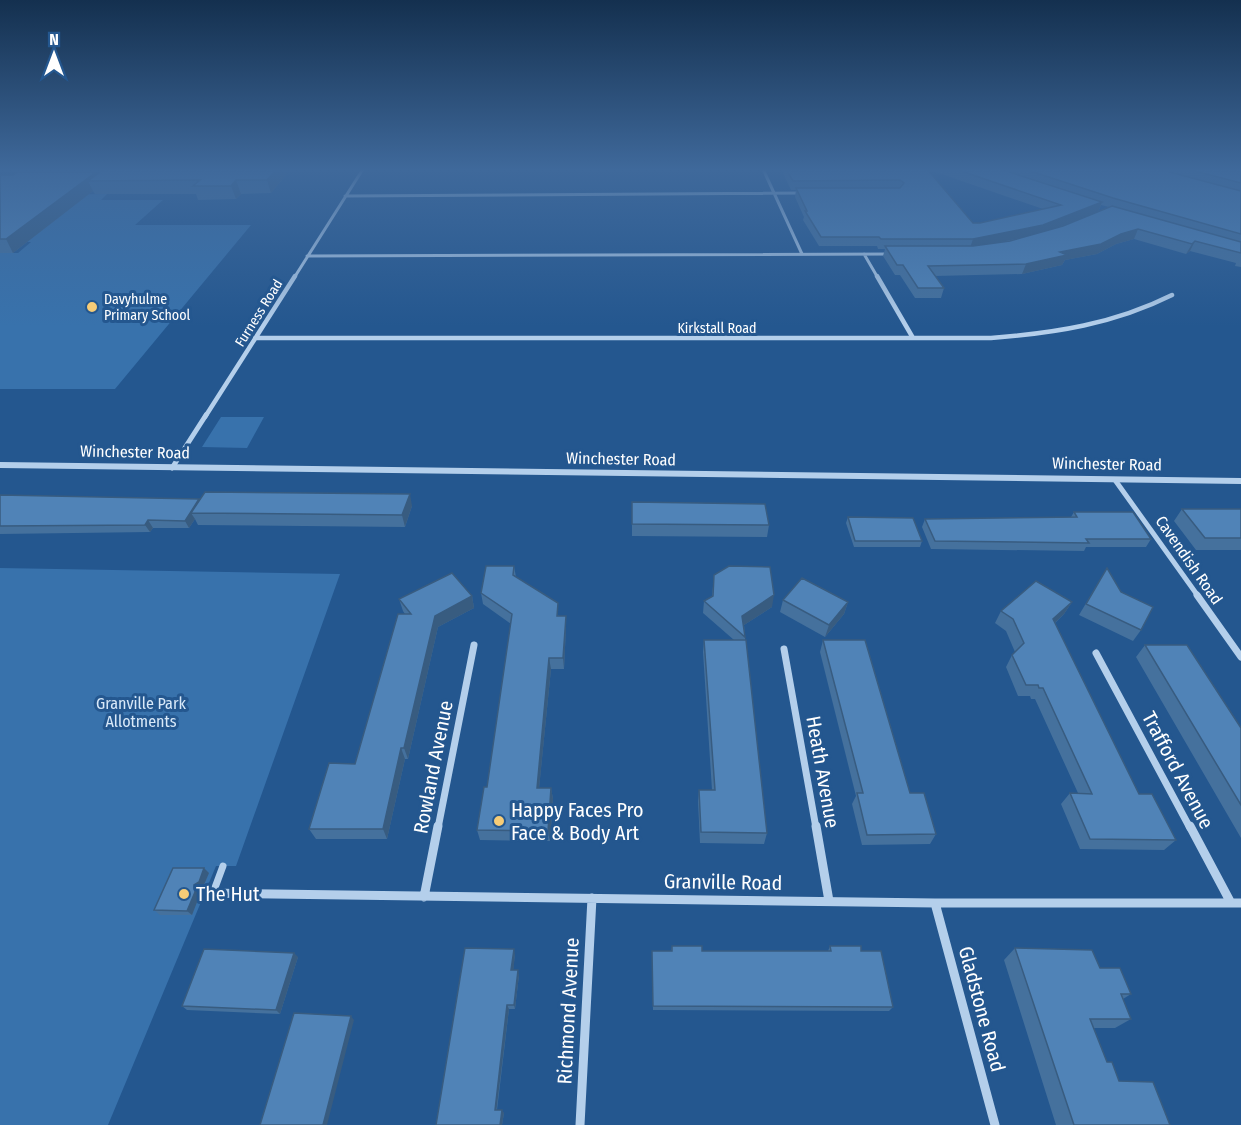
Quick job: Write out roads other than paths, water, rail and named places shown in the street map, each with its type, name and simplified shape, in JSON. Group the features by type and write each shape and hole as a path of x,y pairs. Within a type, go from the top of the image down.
{"street":[{"name":"Furness Road","path":"172,468 329,222"},
{"path":"788,222 802,254"},
{"path":"864,254 913,339"},
{"path":"307,256 896,254"},
{"name":"Kirkstall Road","path":"255,338 991,338 1066,331 1132,315 1172,295"},
{"name":"Winchester Road","path":"0,465 1241,481"},
{"name":"Cavendish Road","path":"1115,480 1241,657"},
{"name":"Rowland Avenue","path":"424,897 474,645"},
{"name":"Heath Avenue","path":"784,649 830,901"},
{"name":"Trafford Avenue","path":"1096,652 1236,903"},
{"name":"Granville Road","path":"209,893 934,903 1236,903"},
{"name":"Richmond Avenue","path":"579,1125 592,898"},
{"name":"Gladstone Road","path":"934,903 995,1125"}],"lane":[{"path":"209,893 223,866"}],"place":[{"name":"Davyhulme Primary School","path":"92,307"},
{"name":"Happy Faces Pro Face & Body Art","path":"499,821"},
{"name":"The Hut","path":"184,894"}],"park label":[{"name":"Granville Park Allotments","path":"141,712"}]}
